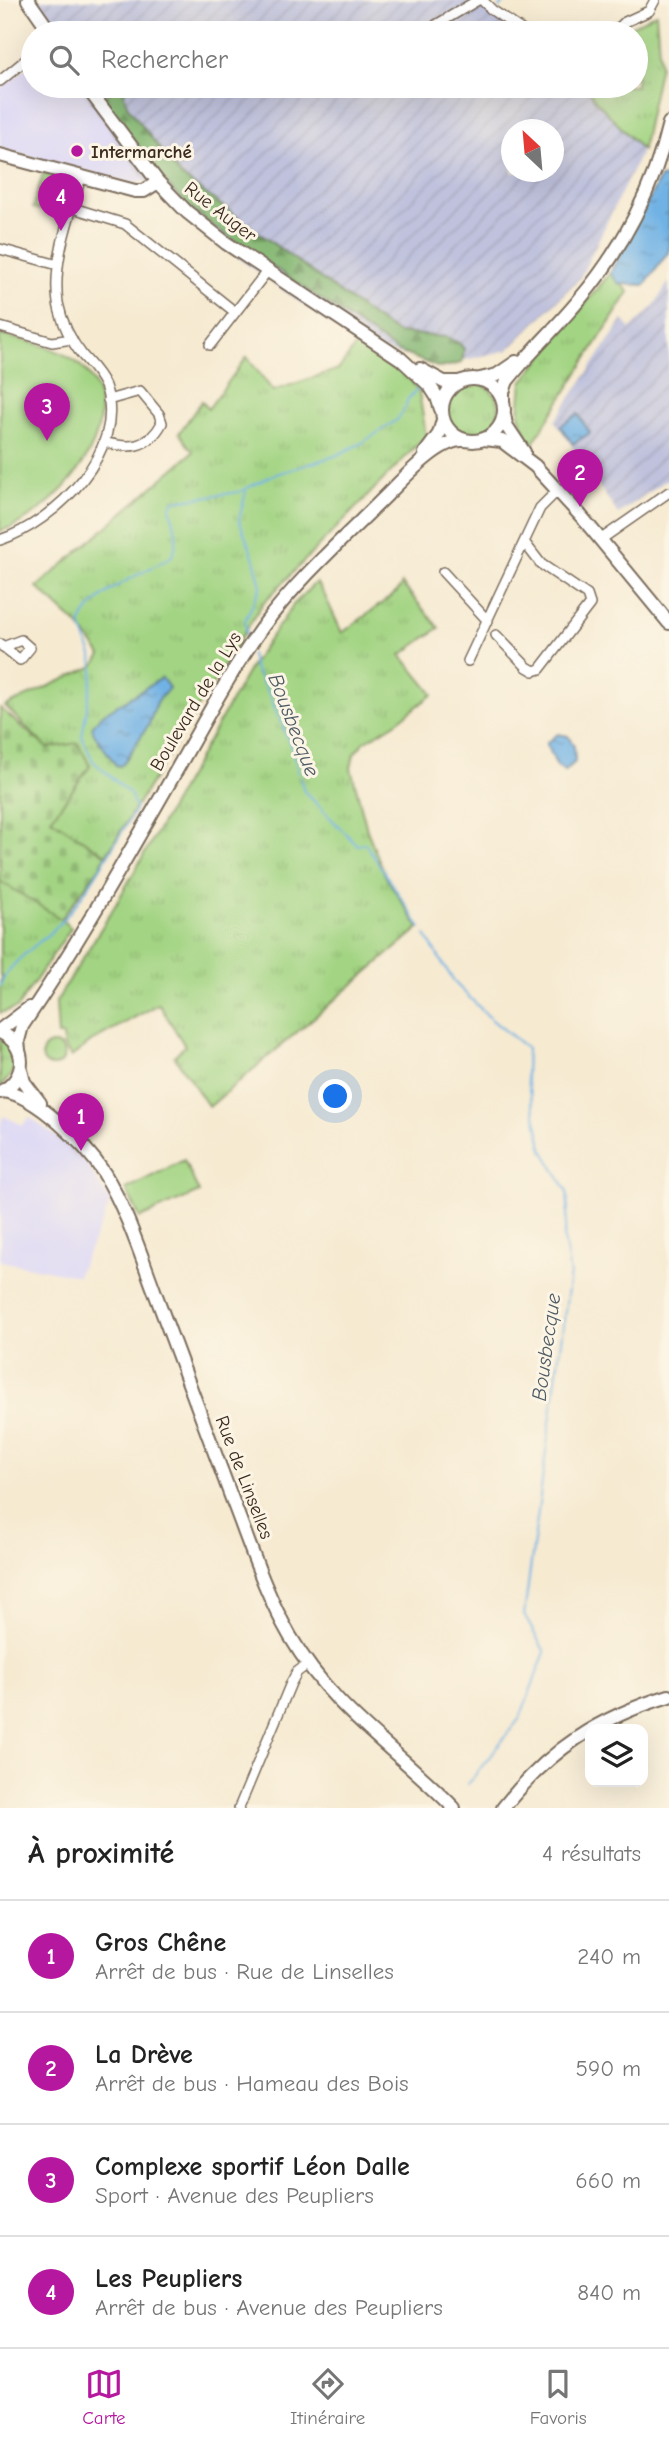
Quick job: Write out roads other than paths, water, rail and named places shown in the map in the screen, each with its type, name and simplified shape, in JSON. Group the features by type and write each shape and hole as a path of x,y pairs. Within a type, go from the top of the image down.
{"main road":[{"path":"29,0 43,21"},
{"path":"95,98 158,182"},
{"path":"669,123 652,178 630,226 589,288 507,381 503,392 509,431 535,466 669,623"},
{"name":"Rue Auger","path":"0,155 138,192 158,182 196,221 401,359 444,382 459,381"},
{"path":"535,466 502,441 463,440 451,432 442,415 447,391 459,381 489,378 502,372 546,336"},
{"name":"Rue Auger","path":"401,359 430,386 437,397 442,415"},
{"path":"479,379 496,388 504,408 496,430 484,439"},
{"name":"Boulevard de la Lys","path":"19,1050 18,1041 22,1026 88,925 249,646 292,590 407,475 442,429 442,415"},
{"name":"Boulevard de la Lys","path":"407,475 445,445 455,440 463,440"},
{"name":"Boulevard de la Lys","path":"0,1031 29,1008 55,975"},
{"path":"0,1031 13,1040 19,1050 21,1070 14,1082 2,1092"},
{"name":"Rue de Linselles","path":"21,1070 28,1088 87,1149 118,1200 264,1582 283,1623 329,1692 356,1720 454,1808"},
{"name":"Rue de Linselles","path":"2,1092 20,1096 57,1121"},
{"path":"504,1807 542,1765 574,1738 613,1716 669,1696"}],"street":[{"path":"443,21 480,0 508,21"},
{"path":"627,21 649,11 655,0"},
{"path":"0,81 21,64"},
{"path":"0,540 25,530 60,505 86,473 104,442 108,428 108,400 100,376 72,339 58,303 58,265 81,177"},
{"path":"73,208 125,224 235,312"},
{"path":"0,249 58,265"},
{"path":"209,345 268,270"},
{"path":"0,327 52,342 72,339"},
{"path":"104,442 126,447 136,446 162,423 159,414 140,391 108,400"},
{"path":"468,661 542,505 558,490"},
{"path":"600,540 669,492"},
{"path":"496,635 534,671 540,669 590,604 587,595 541,564 524,542"},
{"path":"443,572 488,621"},
{"path":"239,1808 291,1682 308,1664"}],"water":[{"path":"669,177 669,251 645,285 619,284 610,273 660,178"},
{"path":"578,414 590,433 573,444 560,426"},
{"path":"162,678 169,688 157,702 149,724 123,764 116,765 92,727 100,716"},
{"path":"558,734 568,736 574,746 575,762 565,771 557,766 546,743"}],"waterway":[{"path":"499,8 507,0"},
{"path":"0,986 12,967 73,908 136,809 130,794 93,761 82,737 93,672 92,655 80,624 87,612 107,593 171,557 176,545 170,507 174,501 239,492 273,475 335,456 362,443 397,420 408,399 418,388"},
{"name":"Bousbecque","path":"246,491 239,520 261,586 245,621 247,637"},
{"name":"Bousbecque","path":"251,654 254,668 269,694 291,747 304,791 357,845 365,843 421,928"},
{"name":"Bousbecque","path":"425,935 455,983 492,1020 527,1048 526,1076 543,1150 567,1191 568,1207 564,1238 570,1274 524,1615 545,1652 520,1718 468,1784"}],"place":[{"name":"Intermarché","path":"77,151"},
{"name":"Les Peupliers","path":"61,231"},
{"name":"Complexe sportif Léon Dalle","path":"47,441"},
{"name":"La Drève","path":"580,507"},
{"name":"Gros Chêne","path":"81,1151"}]}
